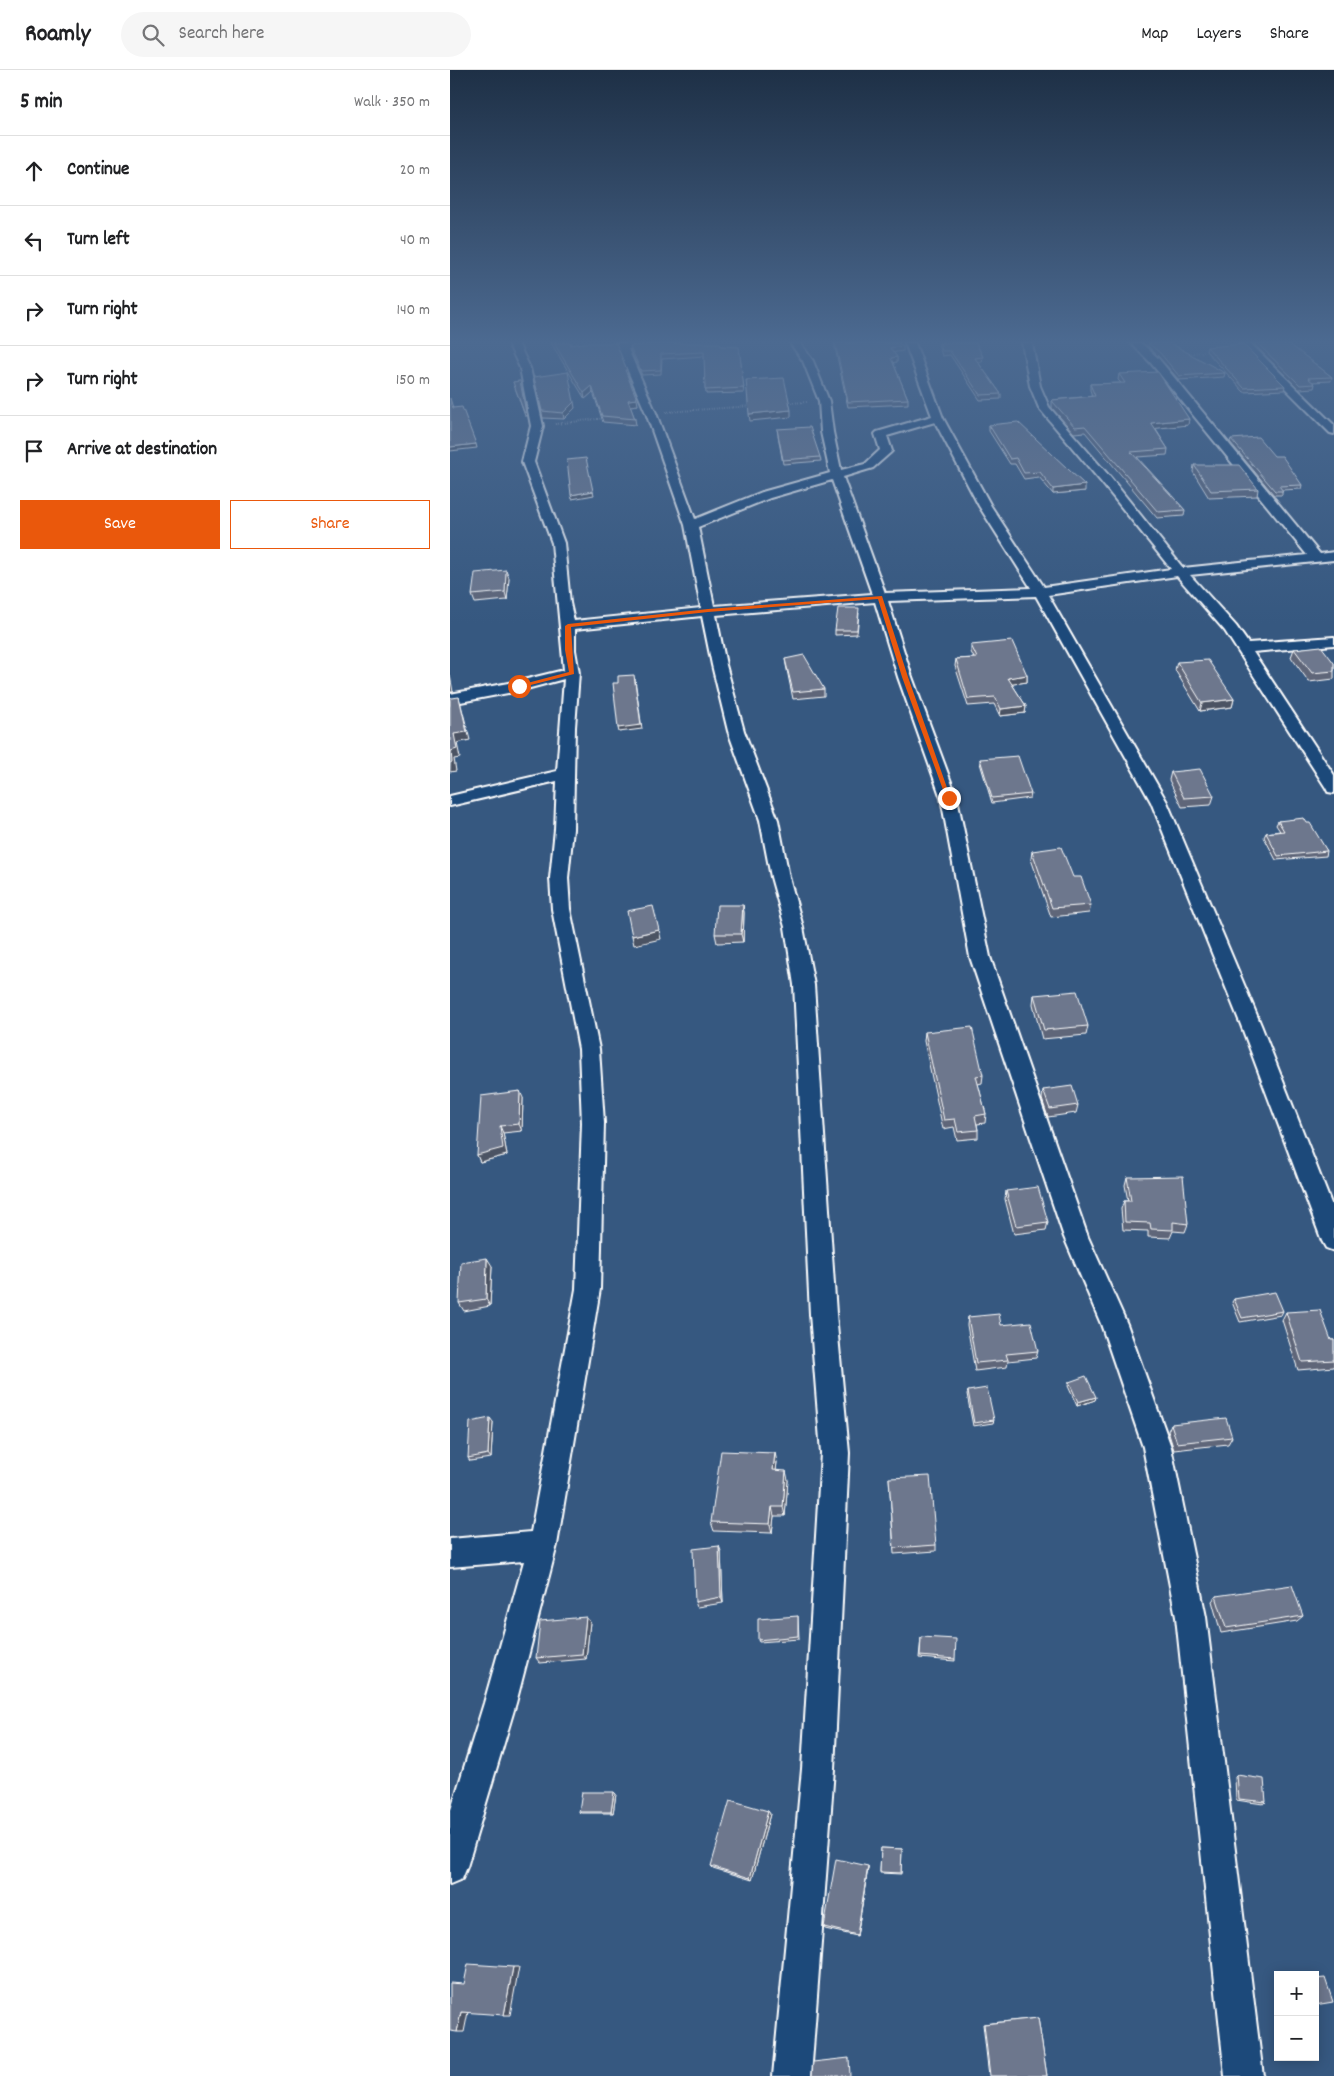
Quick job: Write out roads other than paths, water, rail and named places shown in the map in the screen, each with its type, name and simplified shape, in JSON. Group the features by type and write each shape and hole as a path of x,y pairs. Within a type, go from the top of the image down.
{"street":[{"path":"450,1867 500,1703 543,1545 588,1289 593,1123 589,1049 561,909 559,878 564,830 565,774 572,673 568,650 568,626 563,603 558,543 528,462 534,437"},
{"path":"660,437 692,525 719,665 736,731 768,820 780,877 794,927 804,986 823,1314 836,1453 818,1769 792,2076"},
{"path":"828,437 836,474 854,520 905,677 949,798 980,957 1076,1237 1114,1324 1157,1447 1191,1617 1244,2076"},
{"path":"692,525 766,495 869,466 886,451 882,437"},
{"path":"948,437 985,506 1040,592 1159,802 1250,1025 1334,1241"},
{"path":"1069,437 1180,572 1232,629 1334,788"},
{"path":"1216,437 1316,557"},
{"path":"568,626 708,611 880,597 1040,592 1180,572 1334,556"},
{"path":"1245,648 1334,641"},
{"path":"450,699 519,686 572,673"},
{"path":"450,801 565,774"},
{"path":"450,1553 543,1545"}]}
